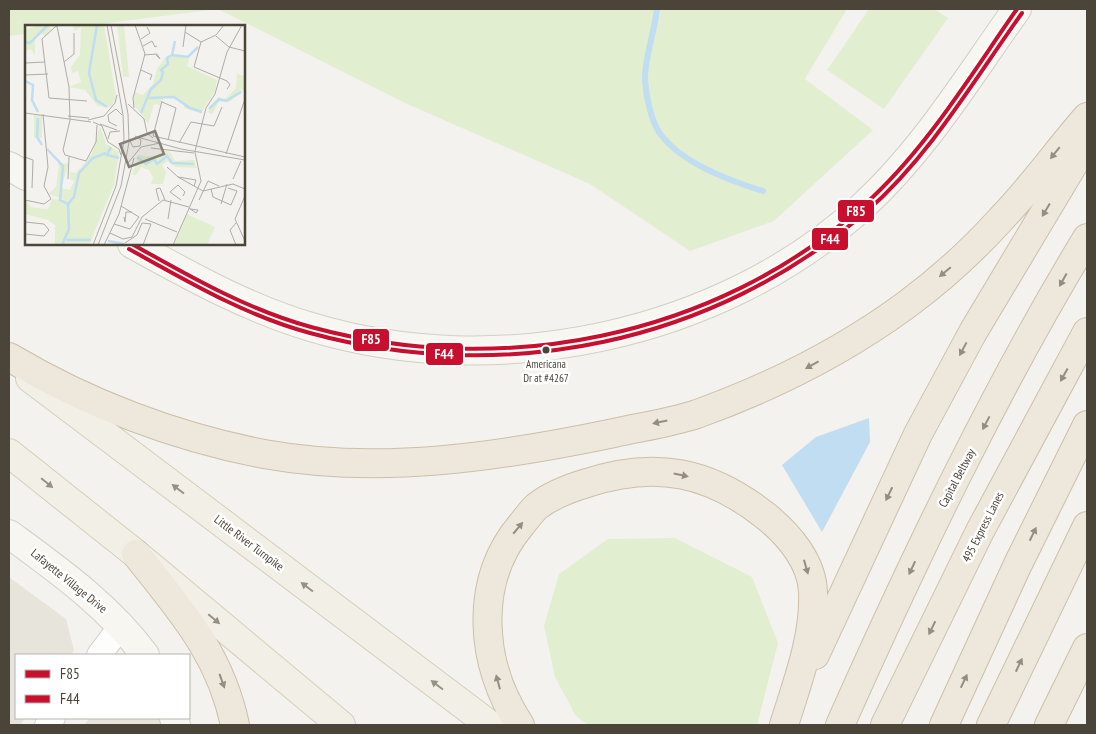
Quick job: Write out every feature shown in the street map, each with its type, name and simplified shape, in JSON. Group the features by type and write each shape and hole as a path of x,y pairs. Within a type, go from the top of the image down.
{"highway":[{"path":"9,356 86,396 164,427 200,439 264,454 326,462 392,463 471,457 548,447 693,415 807,368 862,336 908,304 1002,219 1087,117"},
{"path":"784,725 844,589 918,434 972,332 1082,150 1087,137"},
{"name":"Capital Beltway","path":"840,725 943,504 1021,355 1087,238"},
{"name":"495 Express Lanes","path":"885,725 980,531 1087,332"},
{"path":"944,725 1018,564 1087,426"},
{"path":"520,725 498,687 486,621 495,570 509,540 536,508 569,488 613,474 659,470 707,480 748,501 783,530 804,558 813,591 811,623 802,666 784,725"},
{"path":"991,725 1087,526"},
{"path":"136,554 198,633 217,668 231,706 235,725"},
{"path":"1049,725 1087,648"}],"main road":[{"name":"Little River Turnpike","path":"9,361 490,725"},
{"path":"9,453 136,554 341,725"}],"street":[{"path":"134,245 213,289 269,313 313,328 371,341 429,348 490,350 560,344 617,334 670,318 722,298 776,270 823,239 863,206 902,167 924,140 1018,9"},
{"path":"9,166 25,175"},
{"name":"Lafayette Village Drive","path":"9,534 97,601 144,654"},
{"path":"100,654 121,626"}],"shaded area":[{"path":"9,577 66,619 74,650 72,654 15,654 15,719 24,719 20,725 9,725"},
{"path":"89,719 166,719 167,725 84,725"}],"green space":[{"path":"9,9 218,9 92,25 25,25 25,34 9,36"},
{"path":"218,9 847,9 805,79 873,130 774,221 690,251 590,184 405,103"},
{"path":"869,9 934,9 948,18 884,109 827,70"},
{"path":"675,538 752,577 778,643 757,725 588,725 576,716 555,677 544,626 559,574 608,539"}],"water":[{"path":"869,418 870,442 822,532 782,465 816,437"}],"waterway":[{"path":"657,9 645,72 650,109 657,130 670,145 694,163 722,177 763,191"}],"transit line":[{"name":"F85","path":"134,245 219,291 264,311 311,327 383,342 457,349 530,346 603,336 673,316 741,288 804,251 863,206 907,161 927,137 1017,9"},
{"name":"F44","path":"129,249 217,297 286,326 310,333 383,348 457,355 531,353 604,342 675,322 743,294 807,257 867,211 890,189 931,142 1022,13"}],"place":[{"name":"Americana Dr at #4267","path":"546,350"}]}
